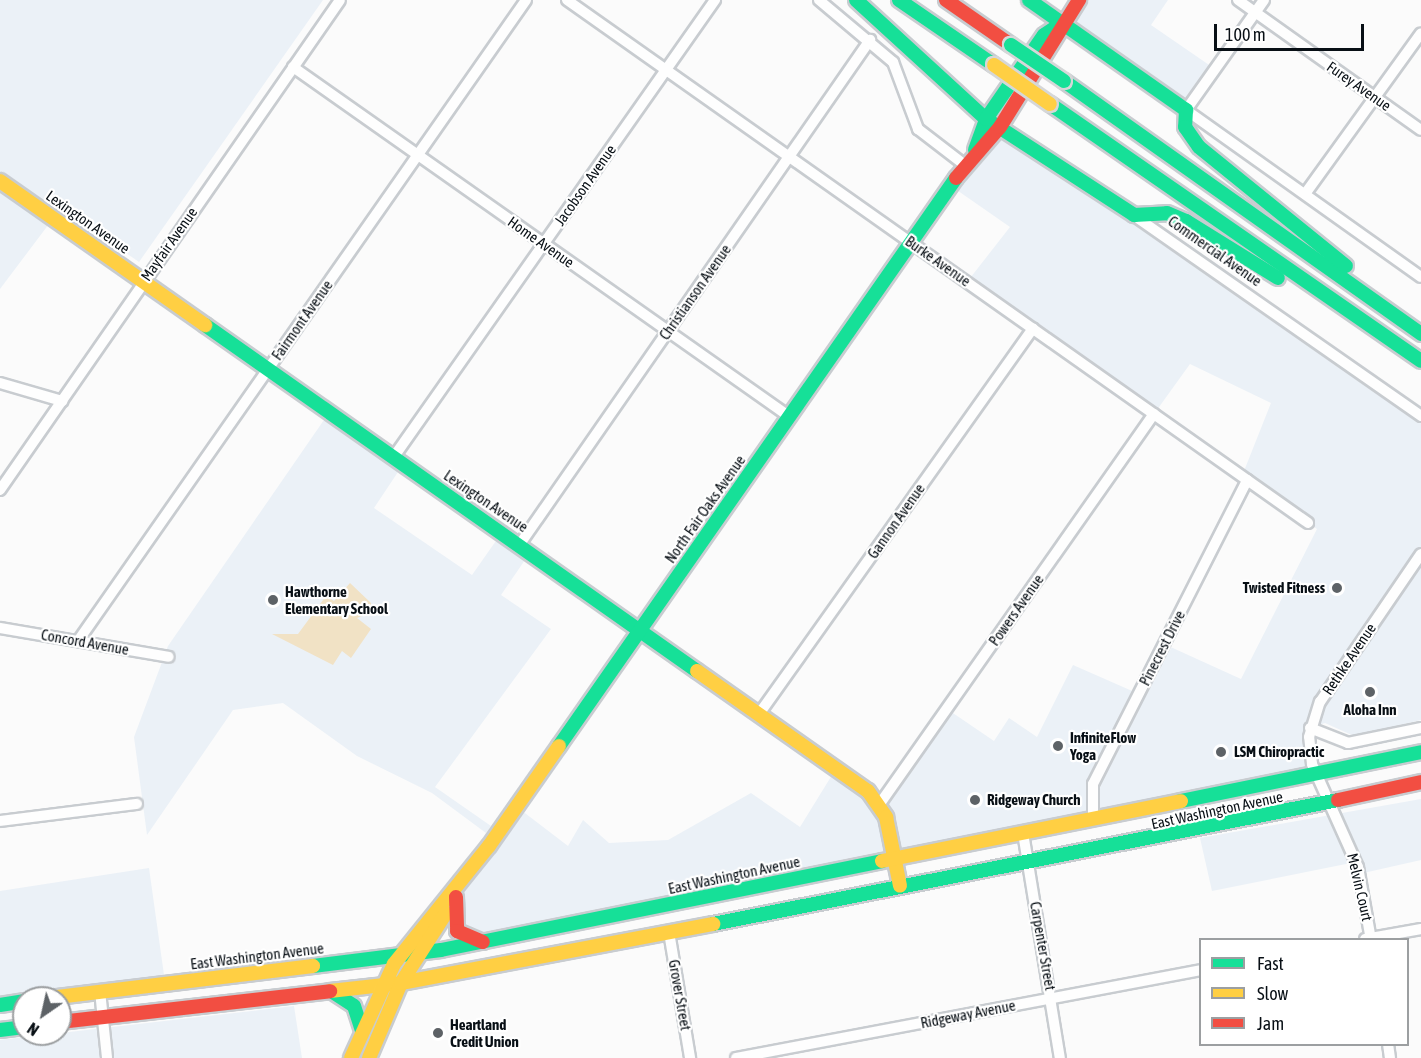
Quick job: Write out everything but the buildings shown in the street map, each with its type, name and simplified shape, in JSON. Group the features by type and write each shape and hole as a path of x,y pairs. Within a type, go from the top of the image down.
{"main road":[{"name":"Commercial Avenue","path":"856,0 986,119 1134,215"},
{"path":"899,0 1421,362"},
{"path":"946,0 1421,334"},
{"path":"1029,0 1186,110 1185,127 1199,147 1359,277 1381,306"},
{"name":"North Fair Oaks Avenue","path":"975,150 1000,128 1051,52 1062,23 1079,0"},
{"name":"North Fair Oaks Avenue","path":"369,1058 401,983 458,892 965,165 975,150 986,119 1044,34 1062,23"},
{"name":"Lexington Avenue","path":"0,181 269,368 393,458 520,544 868,791 879,805 900,886"},
{"path":"1134,215 1167,213 1186,221 1421,367"},
{"name":"East Washington Avenue","path":"72,995 419,953 483,942 894,857 1317,775 1421,752"},
{"name":"East Washington Avenue","path":"72,1020 401,983 1028,863 1330,803 1421,782"},
{"name":"North Fair Oaks Avenue","path":"351,1058 382,985 401,955 458,892"},
{"path":"458,892 457,931 483,942"},
{"path":"331,991 354,1005 362,1031"}],"street":[{"name":"Mayfair Avenue","path":"0,490 143,280 340,0"},
{"name":"Fairmont Avenue","path":"78,641 526,0"},
{"name":"Burke Avenue","path":"567,0 1308,523"},
{"name":"Jacobson Avenue","path":"393,458 715,0"},
{"path":"819,0 870,40 902,77 918,129 965,165"},
{"name":"Furey Avenue","path":"1238,0 1421,130"},
{"path":"1264,0 1186,110 1421,277"},
{"path":"1305,194 1421,33"},
{"name":"Christianson Avenue","path":"520,544 870,40"},
{"name":"Home Avenue","path":"293,67 789,417"},
{"name":"Commercial Avenue","path":"1134,215 1421,416"},
{"name":"Gannon Avenue","path":"759,714 1033,328"},
{"path":"0,383 62,401"},
{"name":"Powers Avenue","path":"879,805 1154,414"},
{"name":"Pinecrest Drive","path":"1093,820 1093,784 1247,480"},
{"name":"Rethke Avenue","path":"1317,775 1309,755 1310,728 1320,702 1421,554"},
{"name":"Concord Avenue","path":"0,628 170,657"},
{"path":"1310,728 1348,742 1421,728"},
{"name":"Melvin Court","path":"1317,775 1358,867 1369,938"},
{"path":"0,821 137,804"},
{"name":"Carpenter Street","path":"1023,833 1052,998 1060,1058"},
{"path":"1374,938 1421,929"},
{"name":"Grover Street","path":"669,932 690,1058"},
{"name":"Ridgeway Avenue","path":"736,1058 1199,970"},
{"path":"100,991 107,1058"}],"shaded area":[{"path":"0,0 323,0 139,262 61,208 0,289"},
{"path":"1079,0 1168,0 1151,25 1215,69 1186,110 1062,23"},
{"path":"1000,127 1421,416 1421,720 1354,736 1325,723 1310,728 1317,775 483,942 455,927 456,897 517,807 568,846 583,820 609,843 668,840 751,793 800,827 837,767 879,805 947,709 994,741 1009,718 1037,737 1073,665 1139,694 1164,644 1241,679 1317,529 1242,476 1271,403 1190,364 1154,414 967,282 1010,227 951,186"},
{"path":"326,417 400,469 374,508 472,575 498,538 527,557 501,595 551,629 435,787 491,826 486,833 432,793 357,756 283,703 233,710 147,835 134,737 168,646"},
{"path":"350,583 371,603 372,612 357,618 371,629 351,658 342,651 333,665 272,634 298,634 326,596 334,601"},
{"path":"1421,799 1421,860 1359,874 1356,862 1212,891 1200,838"},
{"path":"149,868 164,975 72,987 12,986 12,994 0,996 0,891"},
{"path":"294,1006 302,1058 0,1058 0,1040 12,1039 12,1046 72,1046 72,1032"}],"traffic: fast":[{"path":"856,0 986,119"},
{"path":"899,0 994,65"},
{"path":"1029,0 1186,110"},
{"path":"975,150 986,119 1044,35 1062,23"},
{"path":"1011,45 1064,81"},
{"path":"1064,81 1421,334"},
{"path":"1050,104 1421,361"},
{"path":"1186,110 1185,127 1199,147 1346,266"},
{"path":"991,122 1134,215"},
{"path":"559,746 956,178"},
{"path":"1134,215 1167,213 1186,221 1278,278"},
{"path":"205,325 697,671"},
{"path":"1181,801 1421,752"},
{"path":"713,924 1338,800"},
{"path":"313,966 441,950 882,861"},
{"path":"331,991 354,1006 362,1031"},
{"path":"0,1005 12,1003"},
{"path":"0,1030 12,1028"}],"traffic: slow":[{"path":"994,65 1050,104"},
{"path":"0,181 205,325"},
{"path":"697,671 868,791 886,817 900,886"},
{"path":"351,1058 394,964 489,846 559,746"},
{"path":"882,861 1181,801"},
{"path":"369,1058 401,983 446,913"},
{"path":"330,991 401,983 713,924"},
{"path":"72,995 313,966"}],"traffic: jam":[{"path":"946,0 1011,45"},
{"path":"956,178 1000,127 1079,0"},
{"path":"1338,800 1421,782"},
{"path":"456,897 457,931 483,942"},
{"path":"72,1021 330,991"}],"place":[{"name":"Twisted Fitness","path":"1337,588"},
{"name":"Hawthorne Elementary School","path":"273,600"},
{"name":"Aloha Inn","path":"1370,692"},
{"name":"InfiniteFlow Yoga","path":"1058,746"},
{"name":"LSM Chiropractic","path":"1221,752"},
{"name":"Ridgeway Church","path":"975,800"},
{"name":"Heartland Credit Union","path":"438,1033"}]}
